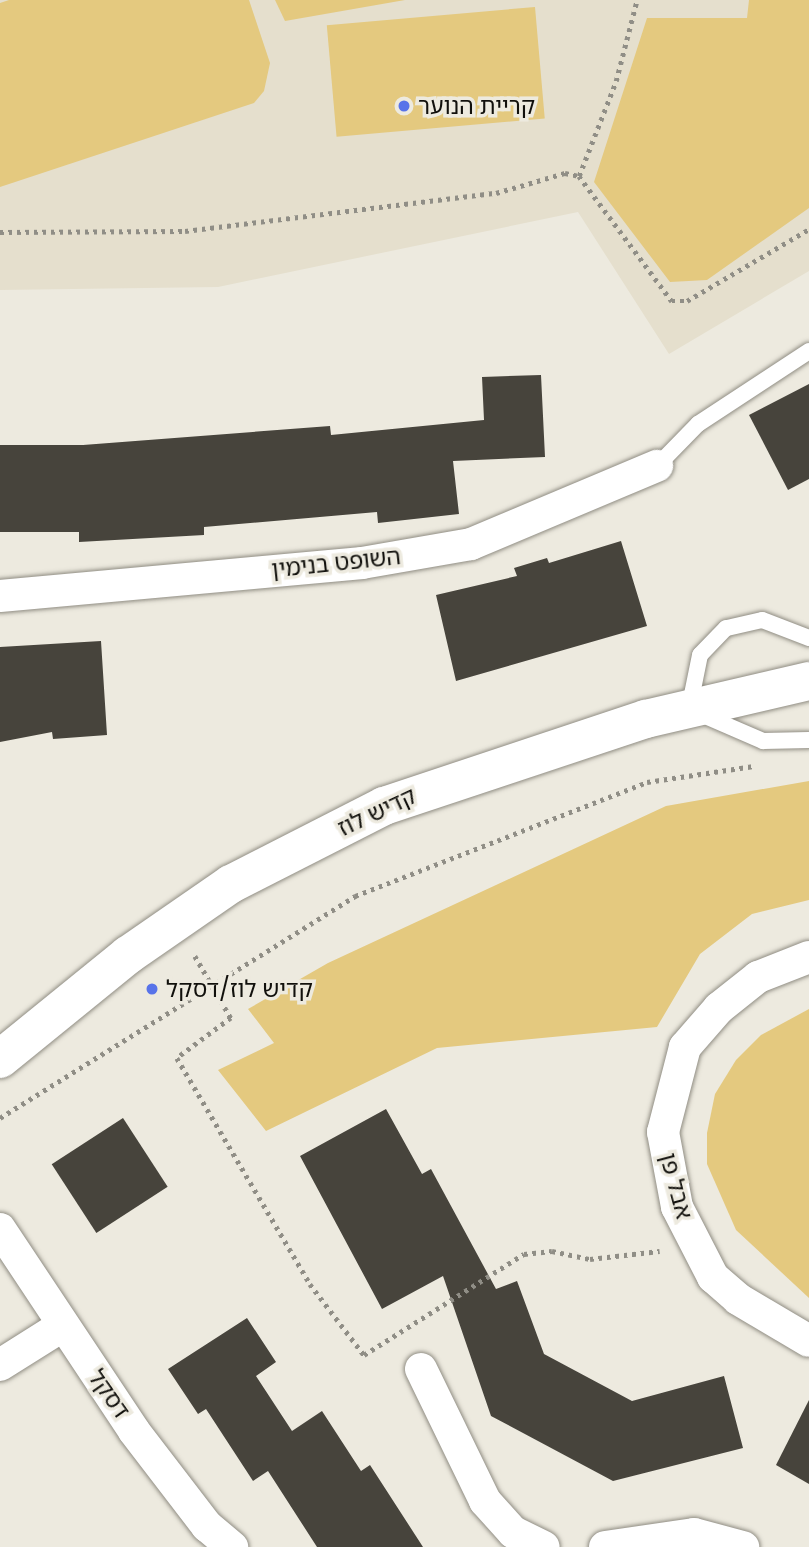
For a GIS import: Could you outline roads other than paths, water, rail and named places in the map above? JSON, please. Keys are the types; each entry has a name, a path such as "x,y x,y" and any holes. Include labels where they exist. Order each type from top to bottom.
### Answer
{"street":[{"name":"השופט בנימין","path":"0,596 362,563 471,544 657,466"},
{"name":"קדיש לוז","path":"0,1059 174,924 231,884 384,806 534,753 689,709 809,681"},
{"name":"אבל פן","path":"809,957 758,978 719,1008 685,1047 663,1132 674,1196 696,1248 713,1277 738,1299 809,1341"},
{"name":"דסקל","path":"0,1229 61,1326 173,1484 207,1526 232,1547"},
{"path":"0,1365 61,1326"},
{"path":"421,1369 485,1501 513,1532 544,1547"},
{"path":"605,1547 694,1535 743,1547"}],"lane":[{"path":"657,466 698,424 809,351"},
{"path":"809,638 762,620 726,628 700,655 689,709 763,741 809,740"}],"place":[{"name":"קריית הנוער","path":"404,106"},
{"name":"קדיש לוז/דסקל","path":"152,989"}]}
